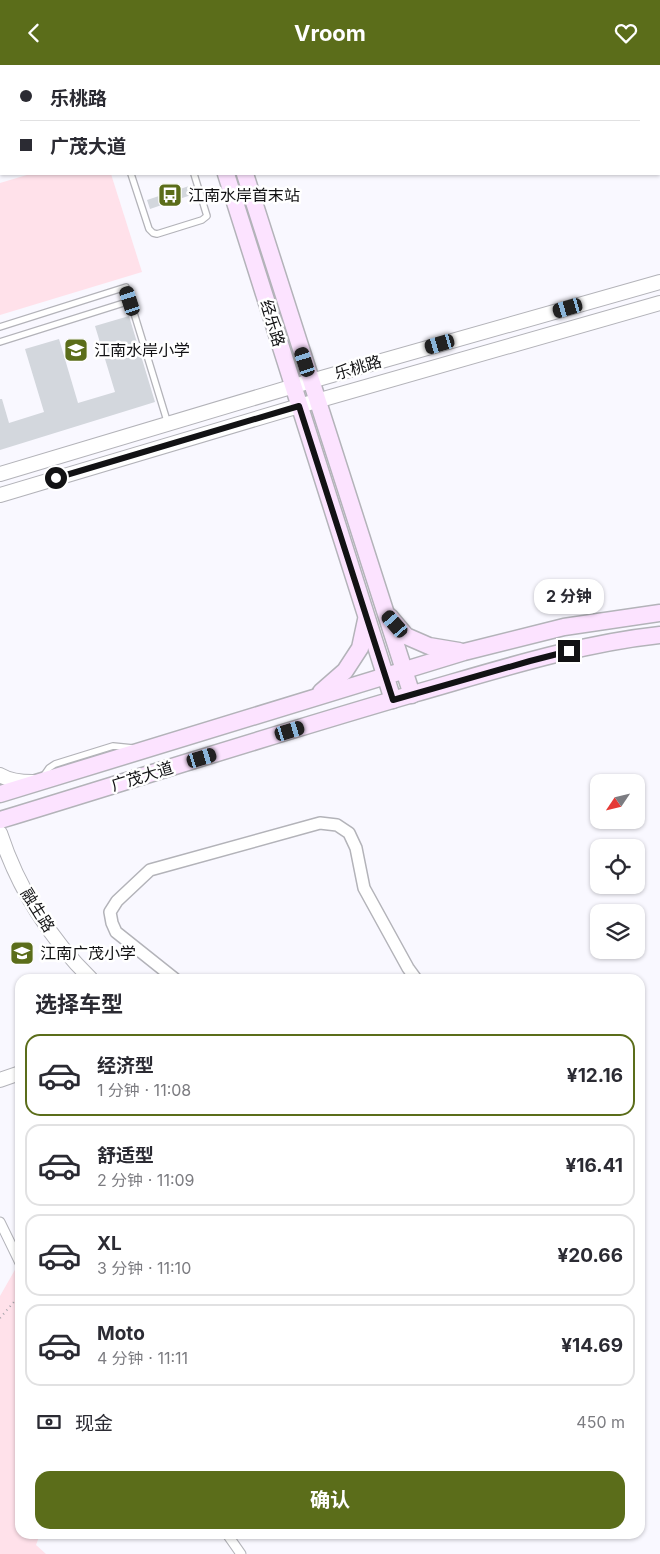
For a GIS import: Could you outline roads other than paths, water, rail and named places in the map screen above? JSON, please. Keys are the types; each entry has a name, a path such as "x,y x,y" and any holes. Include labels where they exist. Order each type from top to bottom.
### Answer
{"main road":[{"name":"经乐路","path":"226,175 393,700"},
{"name":"经乐路","path":"245,175 412,695"},
{"path":"385,611 406,636 429,647 464,652"},
{"name":"广茂大道","path":"0,794 464,652 564,627 660,613"},
{"path":"317,696 345,671 360,648 367,618"},
{"name":"广茂大道","path":"0,820 393,700 530,661 607,643 660,635"},
{"path":"231,723 243,725 249,734 248,738 238,747"}],"street":[{"name":"乐桃路","path":"0,474 293,386 660,282"},
{"name":"乐桃路","path":"0,495 318,400 660,303"},
{"path":"0,775 16,781 39,783"},
{"path":"169,974 116,932 110,912 116,901 150,869 320,823 337,825 349,833 356,848 364,888 412,974"},
{"name":"融生路","path":"0,833 7,855 38,917 87,974"},
{"path":"0,1080 15,1075"},
{"path":"0,1222 15,1253"},
{"path":"230,1539 241,1554"}],"lane":[{"path":"131,175 149,229 157,234 202,220 207,216 194,175"},
{"path":"0,327 126,287 168,424"},
{"path":"0,342 130,301"}],"place":[{"name":"江南水岸首末站","path":"170,195"},
{"name":"江南水岸小学","path":"76,350"},
{"name":"江南广茂小学","path":"22,953"}]}
